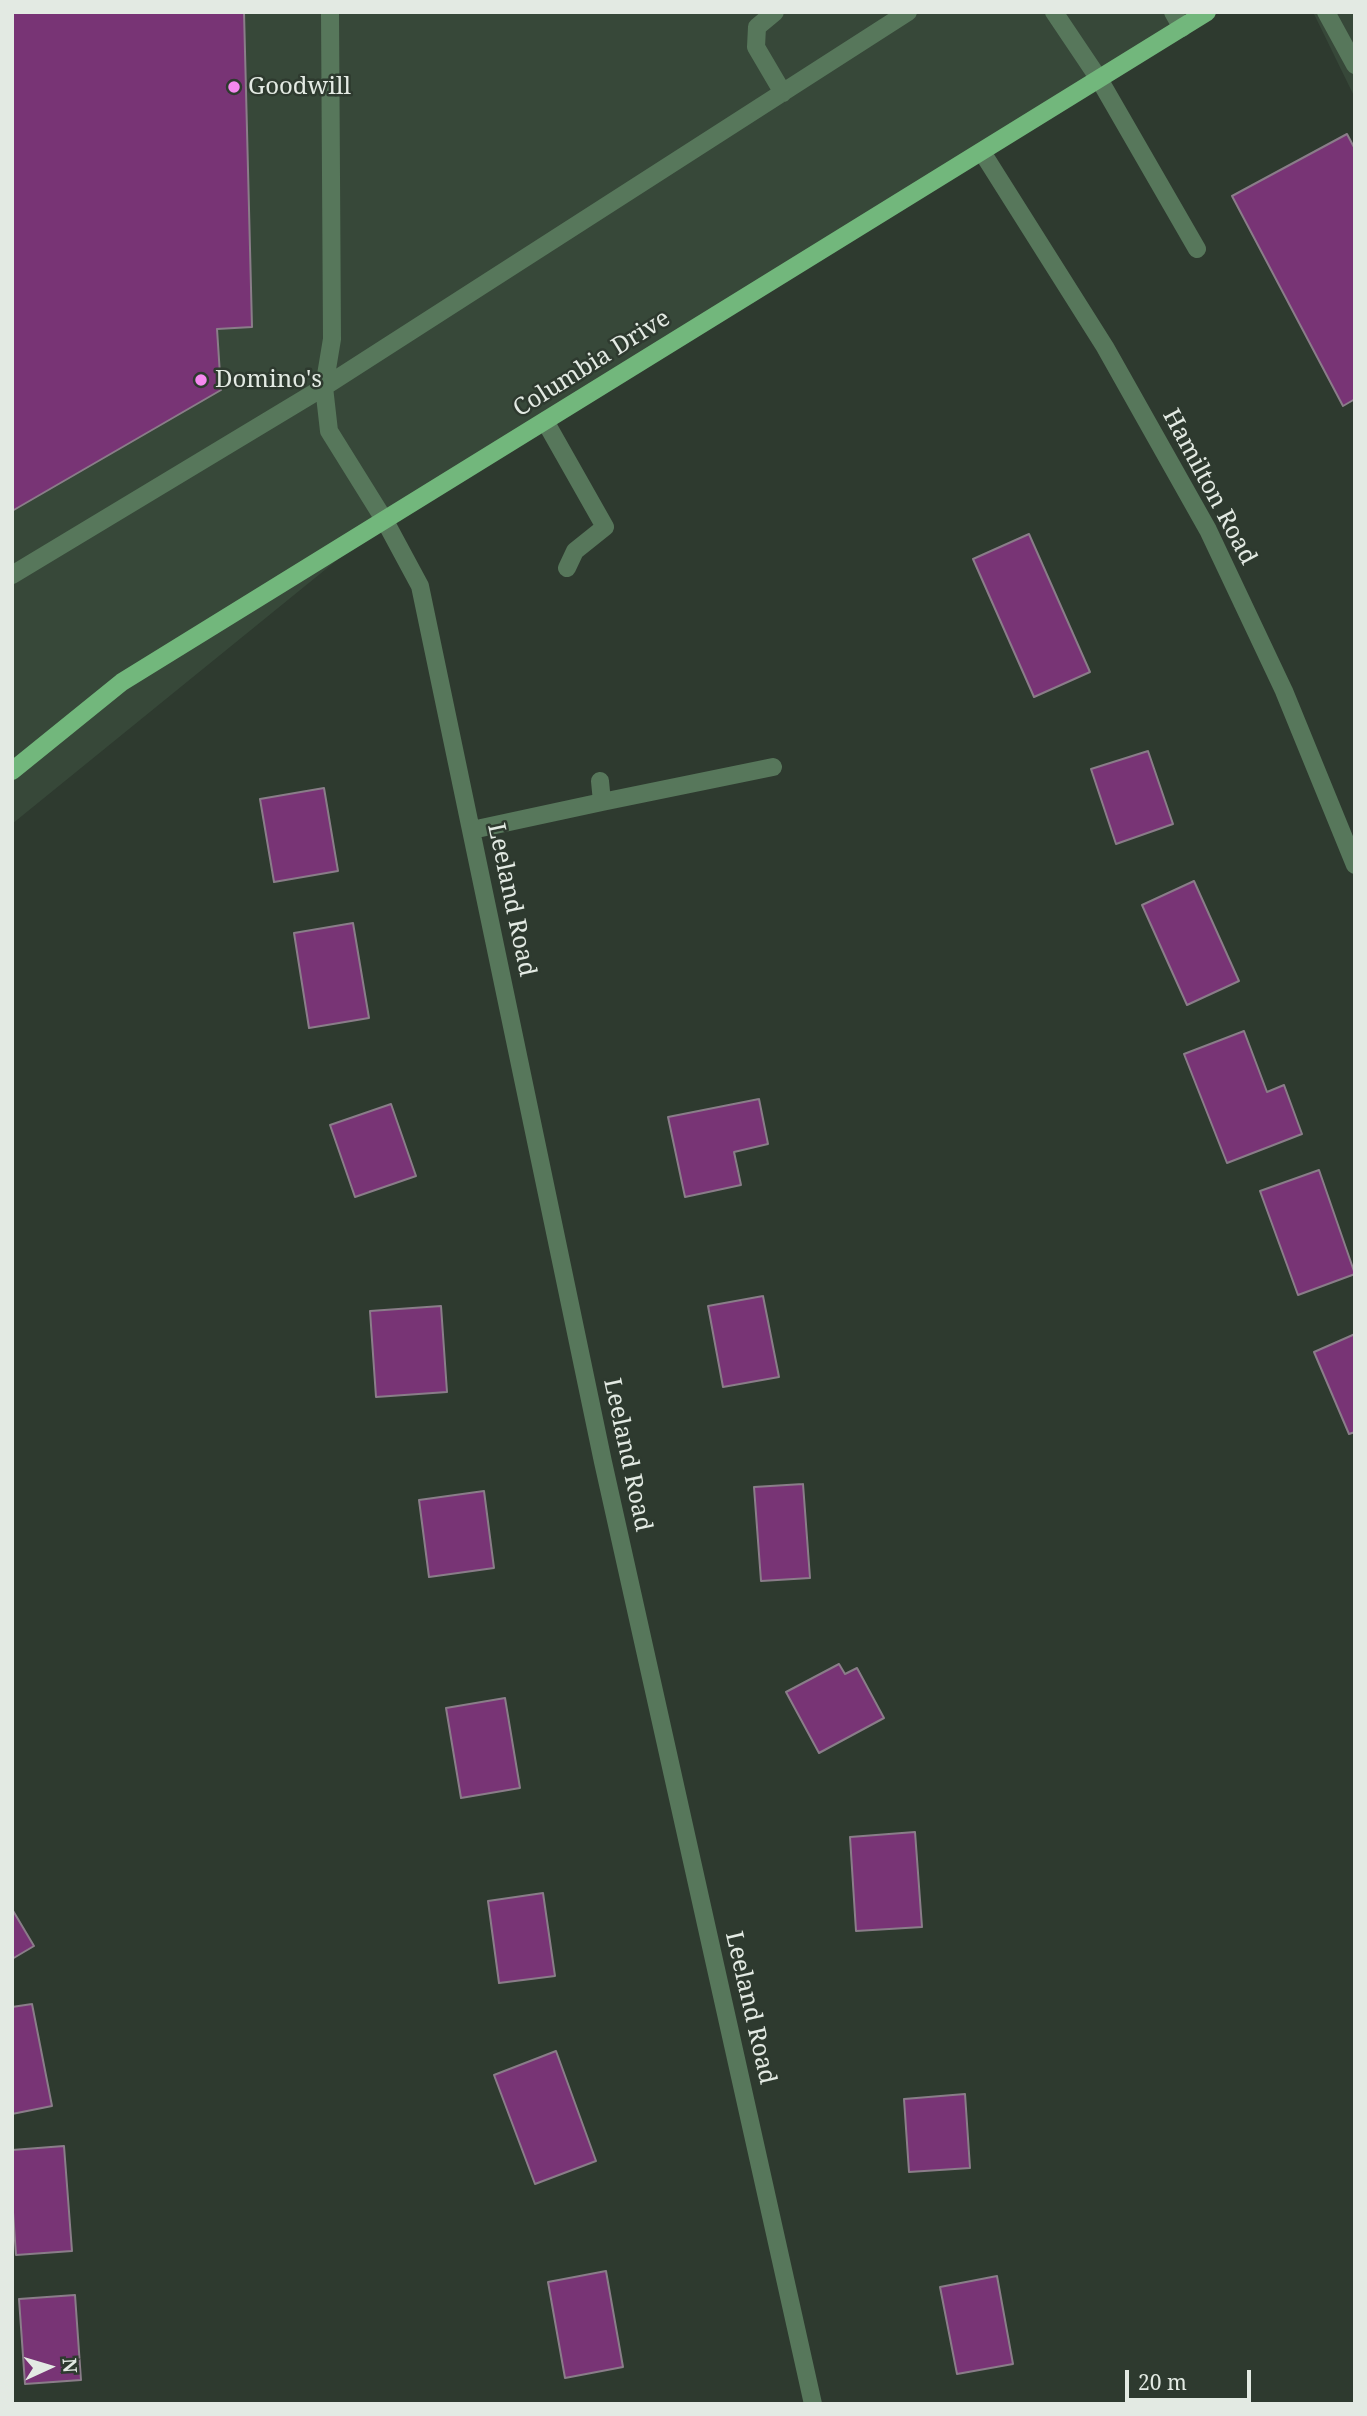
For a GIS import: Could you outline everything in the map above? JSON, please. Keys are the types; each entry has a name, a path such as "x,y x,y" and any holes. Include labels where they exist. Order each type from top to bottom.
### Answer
{"main road":[{"name":"Columbia Drive","path":"12,771 122,682 1099,79 1178,20 1207,12"}],"street":[{"name":"Leeland Road","path":"330,12 332,339 324,387 329,432 385,521 420,586 603,1462 813,2404"},
{"path":"775,12 757,27 756,47 783,93"},
{"path":"12,575 324,387 908,12"},
{"path":"1055,12 1099,79 1196,249"},
{"path":"1326,12 1355,65"},
{"name":"Hamilton Road","path":"982,152 1105,347 1208,530 1284,691 1355,865"},
{"path":"545,421 605,527 575,551 567,568"},
{"path":"472,830 773,767"},
{"path":"600,781 602,802"}],"shaded area":[{"path":"12,12 1200,12 411,500 12,824"},
{"path":"1313,12 1355,12 1355,98"}],"building":[{"path":"12,12 244,12 252,327 217,329 221,390 12,511"},
{"path":"1347,134 1355,149 1355,399 1343,406 1232,196"},
{"path":"1029,534 1090,672 1034,697 973,559"},
{"path":"1148,751 1173,824 1116,844 1091,769"},
{"path":"324,788 338,871 274,882 260,799"},
{"path":"1194,881 1239,981 1187,1005 1142,905"},
{"path":"353,923 369,1018 309,1028 294,933"},
{"path":"1244,1031 1267,1092 1284,1085 1302,1134 1227,1163 1184,1054"},
{"path":"759,1099 768,1144 734,1152 741,1185 685,1197 668,1117"},
{"path":"391,1104 416,1176 355,1197 330,1125"},
{"path":"1319,1170 1355,1274 1298,1295 1260,1191"},
{"path":"763,1296 779,1377 723,1387 708,1306"},
{"path":"441,1306 447,1392 376,1397 370,1311"},
{"path":"1355,1334 1355,1432 1349,1434 1314,1352"},
{"path":"803,1484 810,1578 761,1581 754,1487"},
{"path":"484,1491 494,1568 429,1577 419,1500"},
{"path":"839,1664 845,1674 857,1668 884,1718 819,1753 786,1692"},
{"path":"505,1698 520,1788 461,1798 446,1708"},
{"path":"915,1832 922,1927 856,1931 850,1837"},
{"path":"543,1893 555,1976 499,1983 488,1901"},
{"path":"12,1909 34,1946 12,1959"},
{"path":"32,2004 52,2106 12,2114 12,2007"},
{"path":"556,2051 596,2161 535,2184 494,2075"},
{"path":"965,2094 970,2168 909,2172 904,2099"},
{"path":"64,2146 72,2251 16,2255 12,2150"},
{"path":"606,2271 623,2367 565,2378 548,2282"},
{"path":"997,2276 1013,2364 957,2374 940,2287"},
{"path":"75,2295 81,2380 25,2384 19,2299"}],"place":[{"name":"Goodwill","path":"234,87"},
{"name":"Domino's","path":"201,380"}]}
